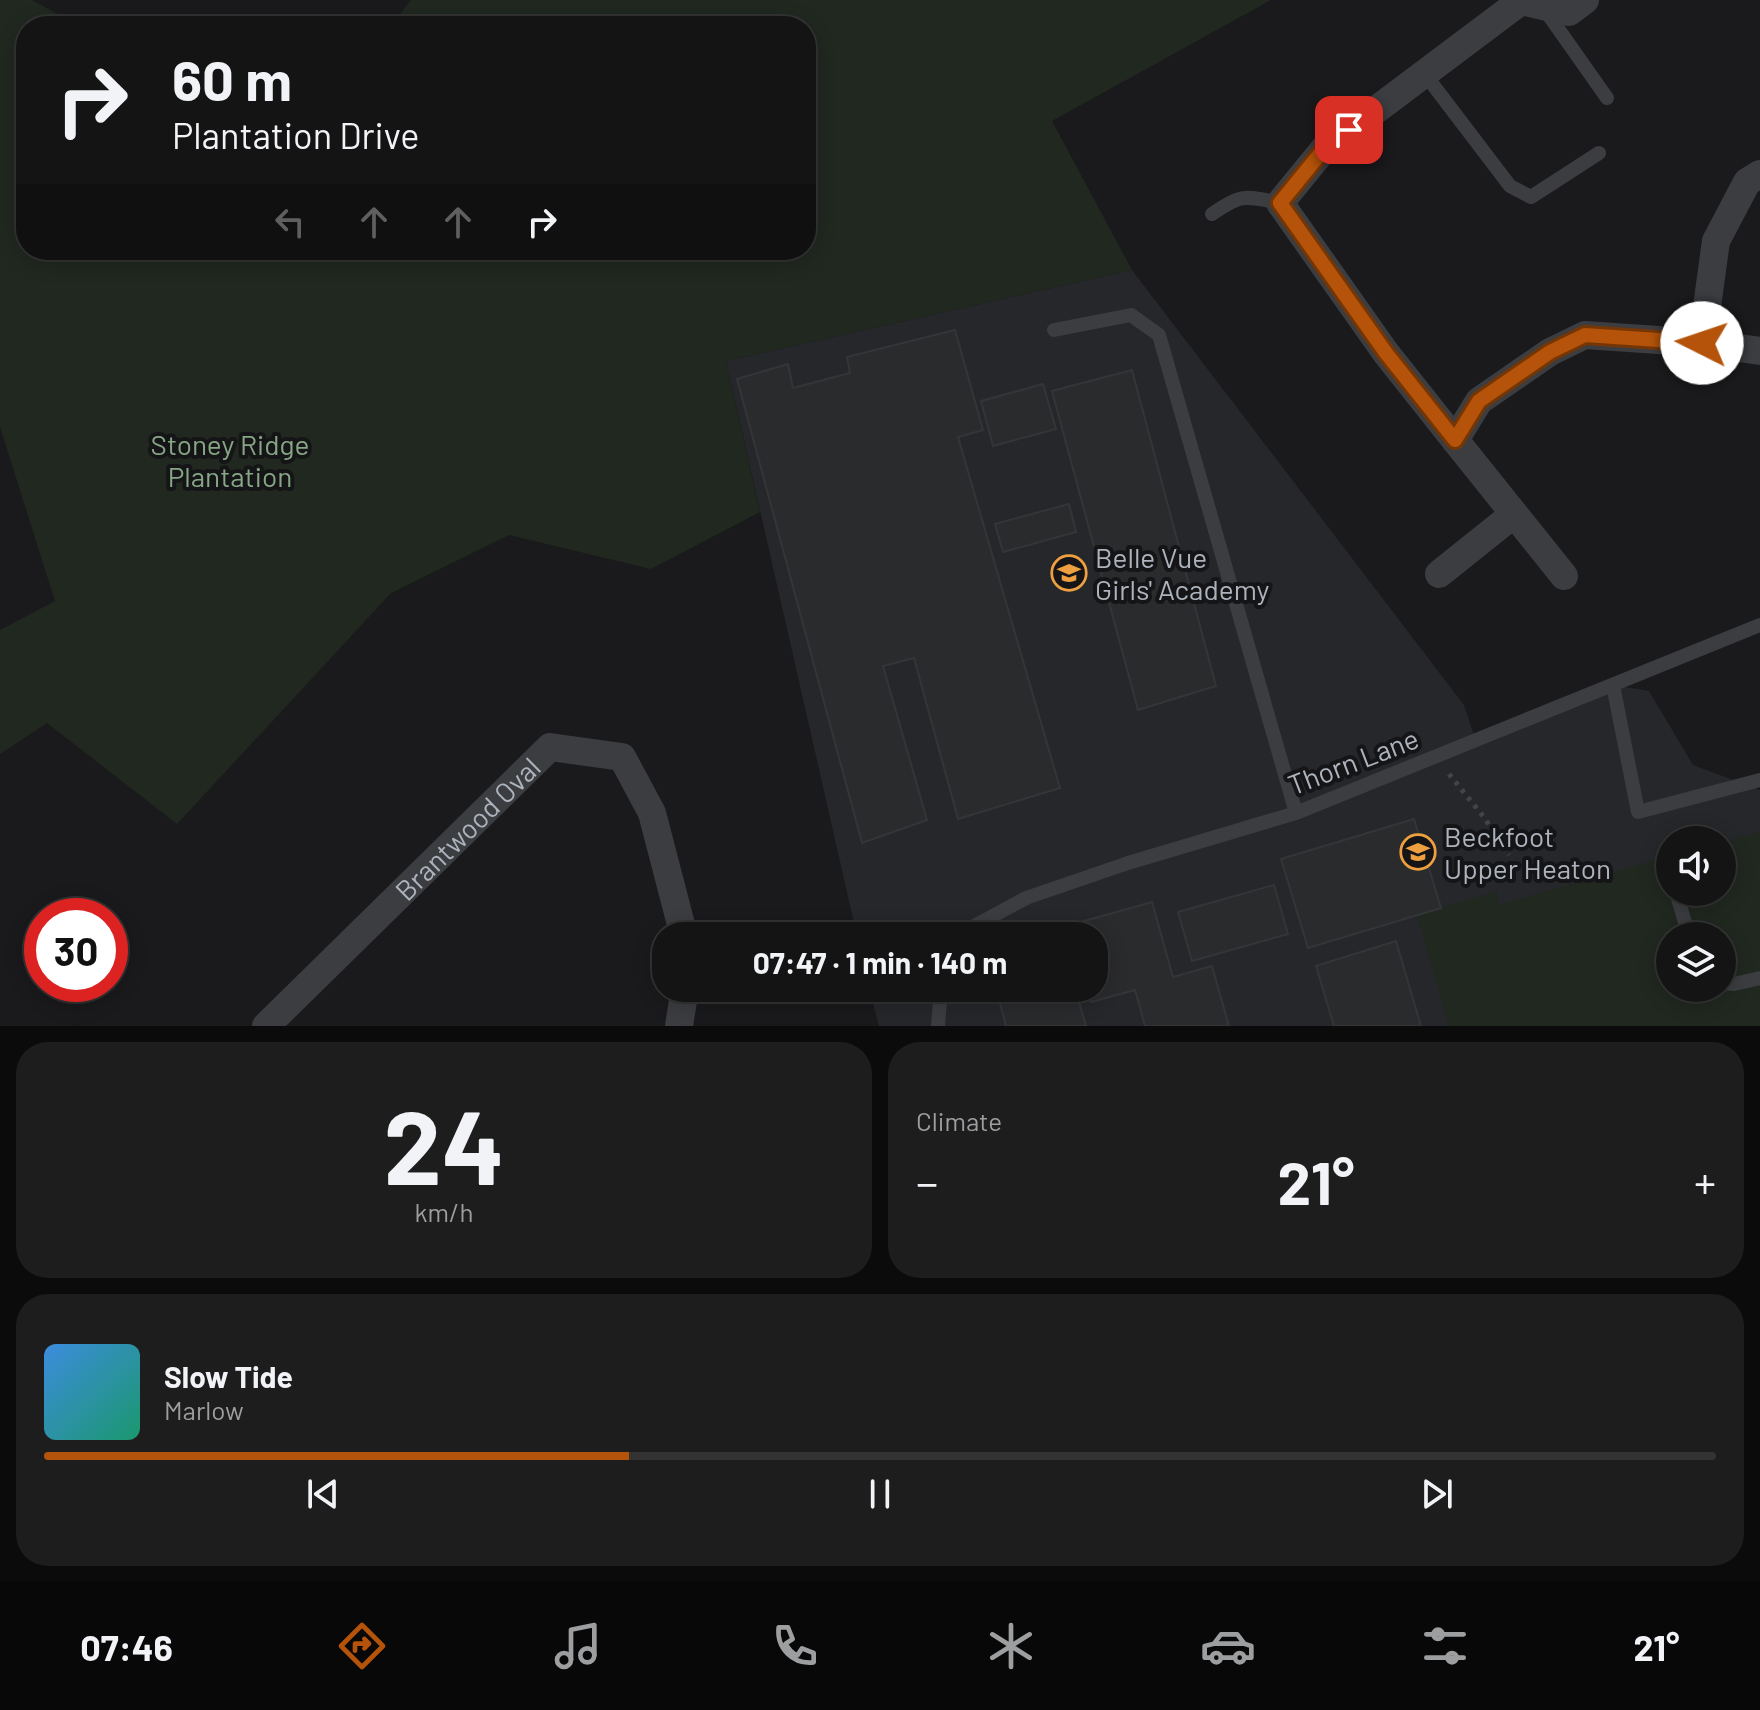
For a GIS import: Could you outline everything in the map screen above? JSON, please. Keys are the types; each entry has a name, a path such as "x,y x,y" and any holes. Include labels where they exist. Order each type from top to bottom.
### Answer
{"street":[{"path":"1564,576 1386,353 1280,203 1324,149 1521,1 1569,12 1585,0"},
{"path":"1702,343 1716,241 1747,182 1760,174"},
{"path":"1455,440 1479,401 1550,352 1585,335 1702,343 1760,351"},
{"path":"1439,574 1514,514"},
{"name":"Brantwood Oval","path":"266,1026 550,747 622,757 652,813 680,922"},
{"path":"679,1026 683,1002"}],"lane":[{"path":"1542,6 1607,98"},
{"path":"1424,73 1510,186 1531,197 1599,153"},
{"path":"1212,214 1233,199 1252,198 1280,203"},
{"path":"1054,330 1131,315 1159,335 1296,813"},
{"name":"Thorn Lane","path":"982,922 1026,898 1128,863 1296,813 1760,626"},
{"path":"1613,685 1638,812 1760,780"},
{"path":"1736,984 1760,978"},
{"path":"938,1026 940,1002"}],"path":[{"path":"1441,755 1451,779 1483,816 1509,855"}],"shaded area":[{"name":"Belle Vue Girls' Academy","path":"1132,270 1464,705 1476,741 1613,685 1649,691 1693,765 1760,790 1760,1026 879,1026 873,1002 1108,1002 1108,922 854,922 726,361"}],"green space":[{"name":"Stoney Ridge Plantation","path":"0,0 32,0 62,16 16,16 16,260 816,260 816,16 399,16 411,0 1271,0 1052,121 1132,270 726,361 760,512 651,569 509,535 391,593 177,824 47,723 0,754 0,630 55,601 0,427"},
{"path":"1760,832 1760,1026 1449,1026 1417,915 1497,891 1499,905 1656,860 1656,906 1736,906 1736,839"}],"building":[{"path":"955,330 983,430 958,437 1060,788 958,819 914,658 883,666 927,820 862,843 737,379 788,364 793,388 850,373 847,357"},
{"path":"1132,370 1216,686 1138,710 1052,391"},
{"path":"1043,384 1056,429 993,446 981,401"},
{"path":"1069,504 1076,532 1003,552 995,524"},
{"path":"1414,819 1441,908 1308,948 1281,859"},
{"path":"1274,885 1288,934 1192,961 1178,912"},
{"path":"1152,902 1173,977 1212,966 1229,1026 1145,1026 1135,990 1108,997 1108,922 1081,922"},
{"path":"1396,941 1421,1026 1334,1026 1316,966"},
{"path":"1000,1002 1079,1002 1086,1026 1006,1026"}],"place":[{"name":"Belle Vue Girls' Academy","path":"1069,573"},
{"name":"Beckfoot Upper Heaton","path":"1418,852"}],"route":[{"path":"1349,130 1324,149 1280,203 1386,353 1455,440 1479,401 1550,352 1585,335 1702,343"}]}
